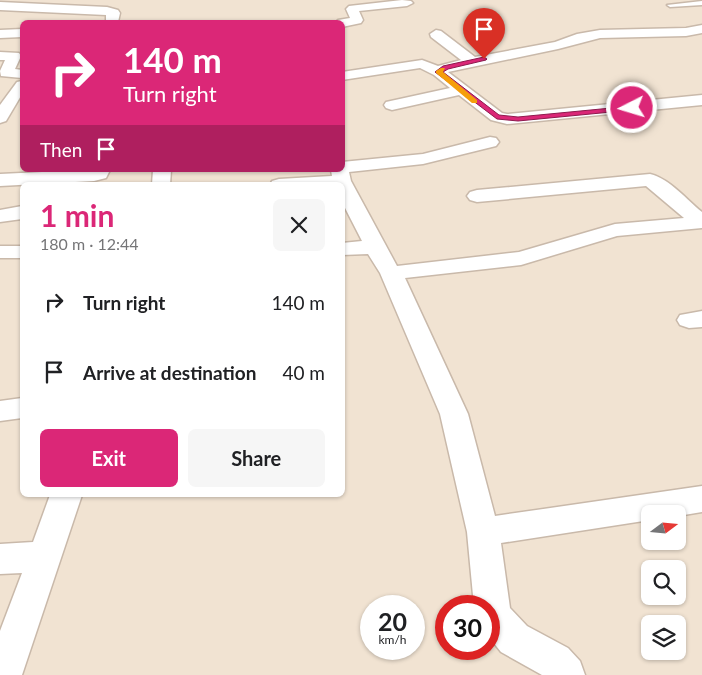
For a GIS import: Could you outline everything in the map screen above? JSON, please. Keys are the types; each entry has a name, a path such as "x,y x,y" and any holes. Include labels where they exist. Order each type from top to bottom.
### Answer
{"street":[{"path":"345,22 357,20 353,8 409,5"},
{"path":"0,6 107,10 114,13 112,20"},
{"path":"439,72 446,67 471,61 558,45 582,37 600,34 686,32 702,29"},
{"path":"0,34 20,33"},
{"path":"436,34 471,61"},
{"path":"0,56 14,56 6,73 20,74"},
{"path":"345,76 422,64 439,72 497,117 507,119 702,100"},
{"path":"0,118 14,92 20,87"},
{"path":"702,89 696,91 702,96"},
{"path":"392,104 461,90"},
{"path":"294,182 423,159 490,142"},
{"path":"0,180 94,175 100,172"},
{"path":"341,173 375,247 390,273 454,414 483,532 493,615 514,639 555,661 566,675"},
{"path":"477,196 650,180 702,222"},
{"path":"0,216 20,213"},
{"path":"390,273 521,258 615,230 702,222"},
{"path":"345,249 375,247"},
{"path":"0,252 20,252"},
{"path":"0,411 20,408"},
{"path":"3,675 65,497"},
{"path":"483,532 702,499"},
{"path":"0,559 45,556"}],"lane":[{"path":"670,5 702,2"}],"shaded area":[{"path":"0,0 702,0 702,675 0,675"}],"slow traffic":[{"path":"443,69 439,72 475,101"}],"route":[{"path":"484,59 446,67 439,72 497,117 518,119 632,108"}]}
